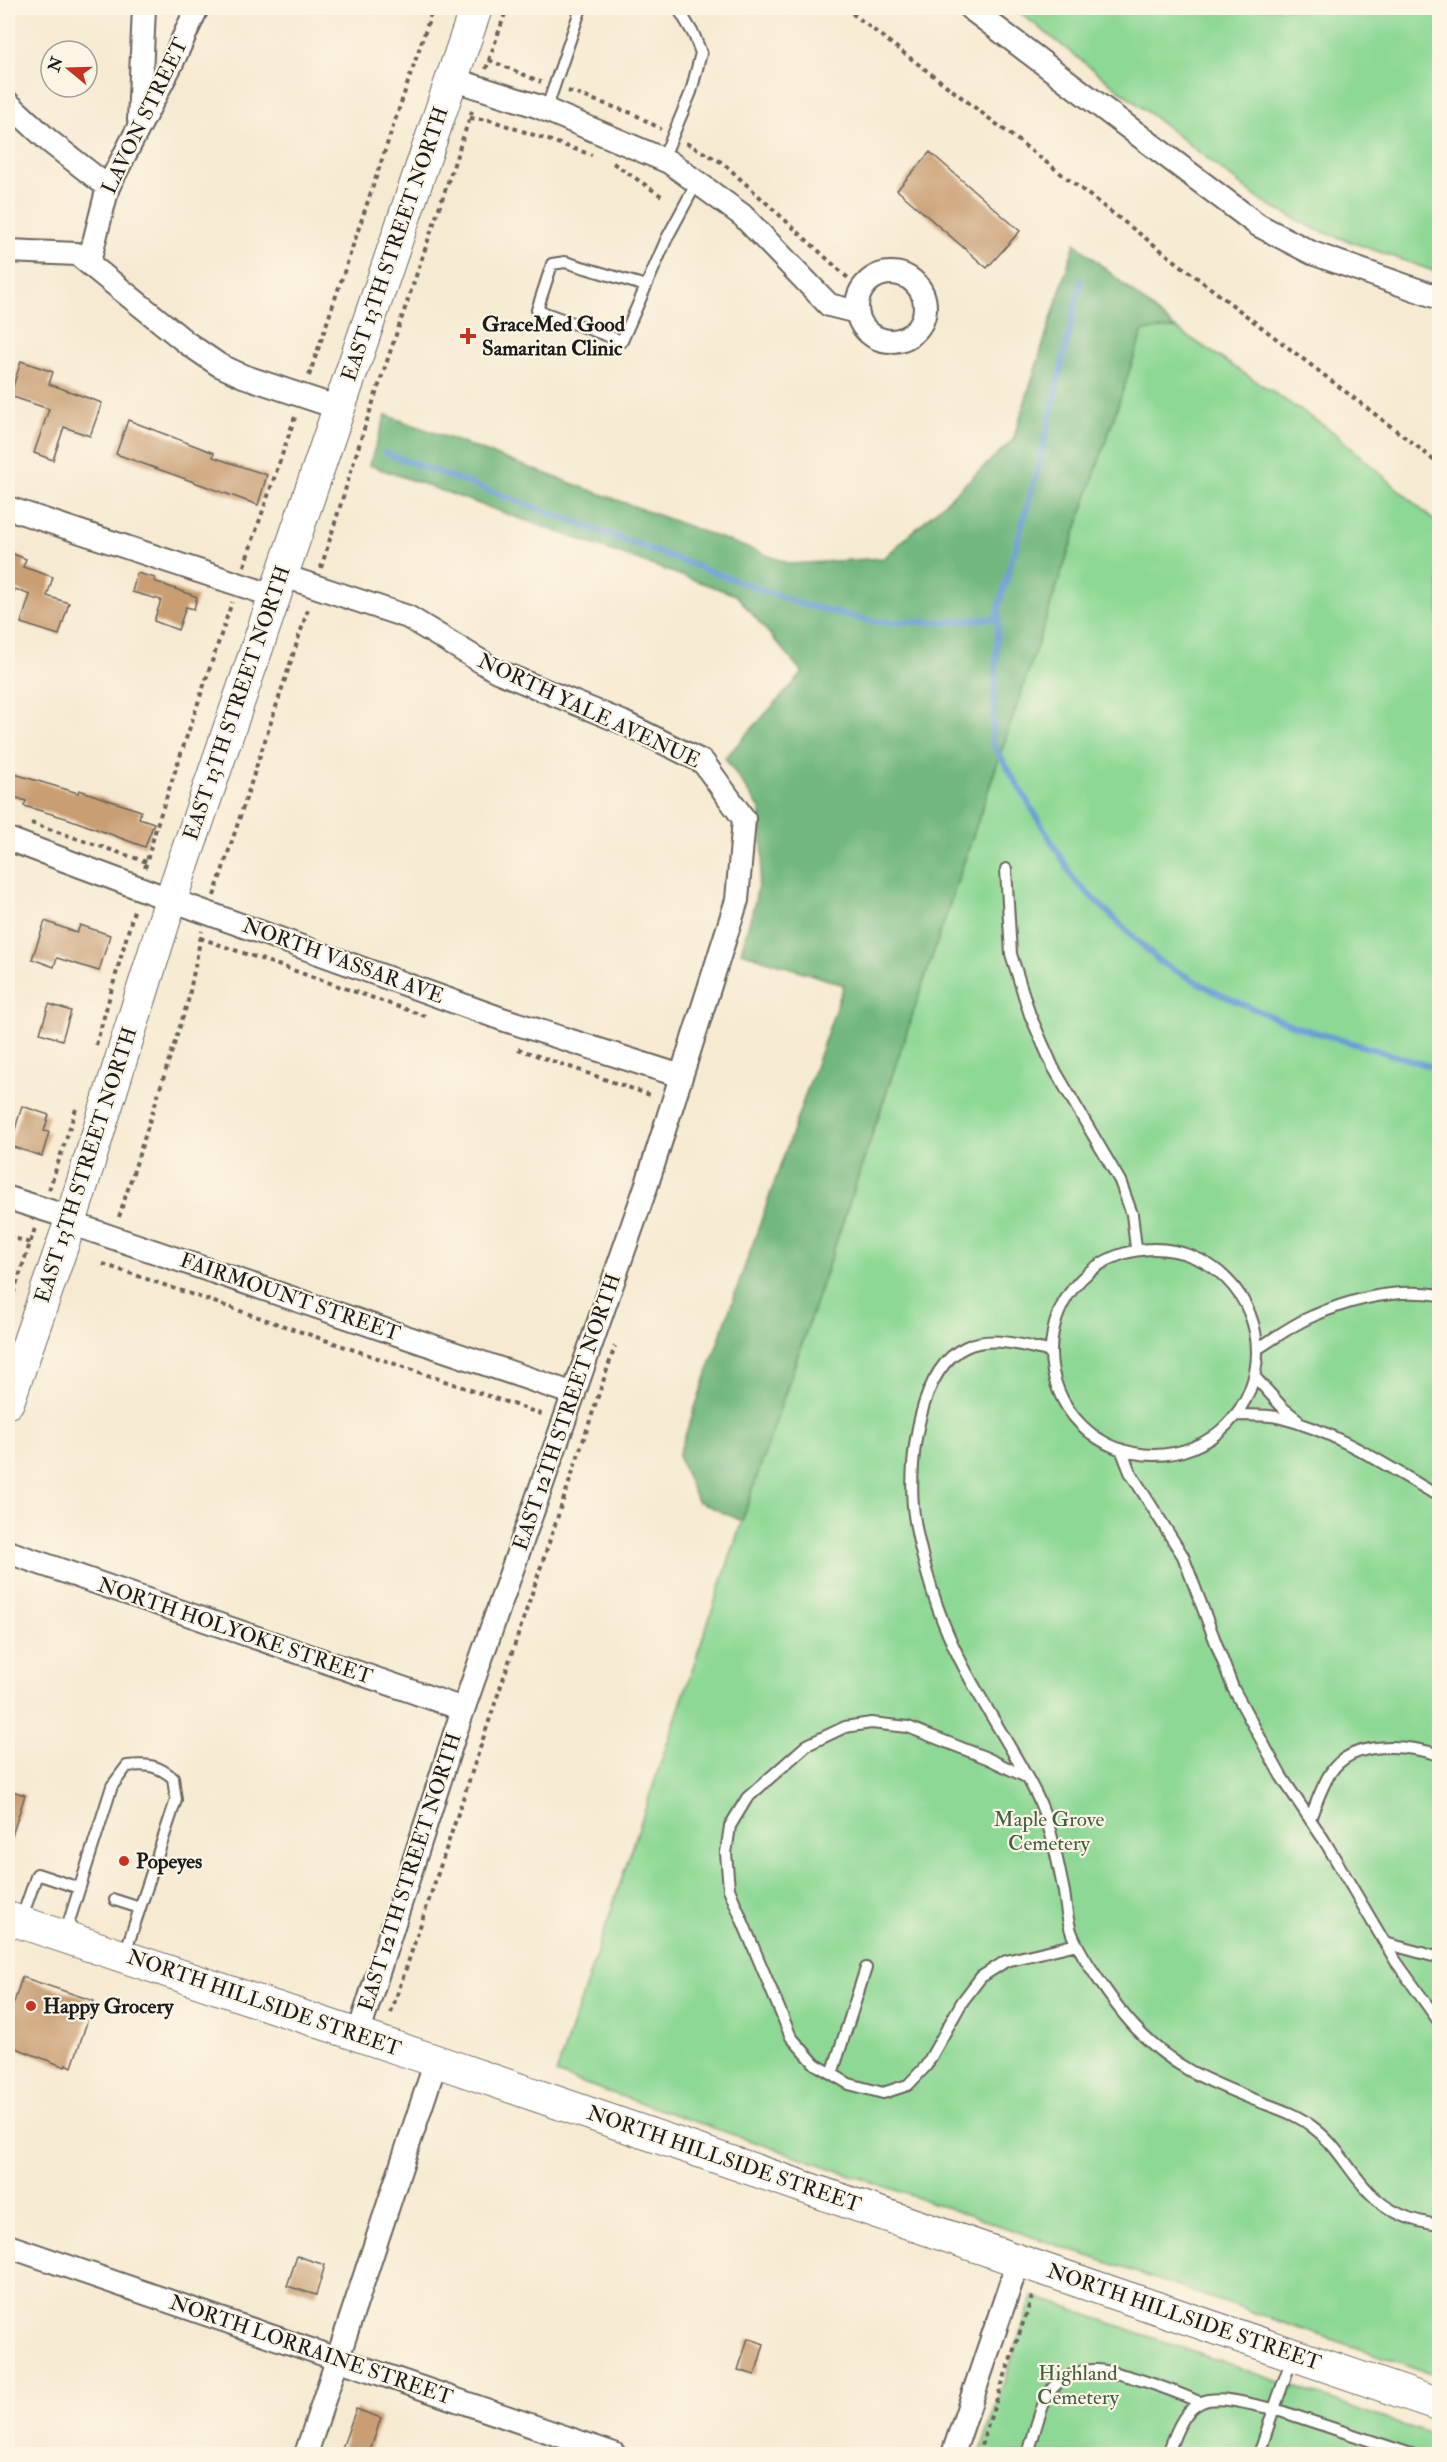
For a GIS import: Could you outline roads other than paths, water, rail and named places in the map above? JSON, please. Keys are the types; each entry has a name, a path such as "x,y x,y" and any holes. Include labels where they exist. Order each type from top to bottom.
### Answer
{"main road":[{"name":"EAST 13TH STREET NORTH","path":"8,1397 56,1216 171,899 339,408 466,83 476,8"},
{"name":"NORTH HILLSIDE STREET","path":"14,1920 1019,2259 1440,2405"}],"street":[{"path":"138,128 144,8"},
{"name":"LAVON STREET","path":"89,262 108,187 197,8"},
{"path":"970,8 1258,225 1312,253 1440,298"},
{"path":"466,83 546,110 663,159 742,215 829,305 857,312"},
{"path":"8,103 49,141 108,187"},
{"path":"8,250 77,254 187,343 219,365 243,376 339,408"},
{"name":"NORTH YALE AVENUE","path":"8,508 238,584 315,586 408,618 497,671 622,722 703,762 723,789"},
{"name":"EAST 12TH STREET NORTH","path":"358,2035 464,1709 647,1184 737,900 744,819 723,789"},
{"name":"NORTH VASSAR AVE","path":"8,839 502,1019 681,1076"},
{"name":"FAIRMOUNT STREET","path":"8,1198 574,1394"},
{"name":"NORTH HOLYOKE STREET","path":"8,1552 464,1709"},
{"path":"306,2454 436,2061"},
{"name":"NORTH LORRAINE STREET","path":"8,2246 614,2454"},
{"path":"953,2454 1019,2259"}],"lane":[{"path":"546,110 581,8"},
{"path":"663,159 691,92 701,53 694,35 678,8"},
{"path":"646,286 565,262 552,264 537,309 622,341 667,238 697,182"},
{"path":"1006,869 1011,954 1030,1015 1053,1067 1120,1181 1132,1215 1136,1248"},
{"path":"1136,1248 1169,1248 1201,1258 1227,1278 1247,1304 1257,1336 1257,1369 1246,1400 1235,1415 1226,1427 1199,1446 1168,1455 1135,1455 1101,1442 1073,1418 1055,1387 1049,1351 1056,1315 1074,1284 1102,1261 1136,1248"},
{"path":"1257,1349 1311,1316 1363,1299 1419,1292 1440,1295"},
{"path":"1049,1351 992,1340 965,1347 942,1366 923,1404 915,1445 913,1506 926,1568 947,1632 974,1689 1036,1795 1054,1842 1071,1932 1131,2024 1166,2058 1206,2082 1307,2123 1332,2142 1370,2193 1391,2209 1418,2223 1440,2225"},
{"path":"1254,1376 1283,1408 1304,1425"},
{"path":"1235,1415 1280,1417 1304,1425 1351,1445 1440,1497"},
{"path":"1121,1449 1130,1472 1183,1556 1233,1688 1281,1776 1310,1819 1385,1943 1440,2023"},
{"path":"1026,1777 987,1758 908,1727 872,1723 845,1727 807,1744 747,1798 730,1826 726,1853 729,1889 791,2037 814,2064 849,2084 883,2093 908,2085 926,2066 962,2002 981,1977 1006,1961 1077,1944"},
{"path":"1310,1819 1331,1771 1350,1755 1379,1747 1440,1755"},
{"path":"64,1936 112,1786 127,1766 145,1764 162,1768 173,1778 176,1800 124,1956"},
{"path":"14,1920 37,1874 79,1888"},
{"path":"115,1900 140,1908"},
{"path":"1385,1943 1440,1958"},
{"path":"832,2074 866,1968"},
{"path":"1260,2454 1293,2354"},
{"path":"1028,2454 1049,2393 1059,2382 1077,2373 1097,2370 1122,2376 1180,2393 1199,2403"},
{"path":"1168,2454 1174,2436 1187,2414 1199,2403 1216,2397 1274,2409 1411,2454"}],"waterway":[{"path":"1081,281 1040,461 999,606 992,742 1075,881 1160,962 1219,994 1294,1026 1440,1069"},
{"path":"385,453 801,604 875,622 950,622 999,618"}],"place":[{"name":"GraceMed Good Samaritan Clinic","path":"468,336"},
{"name":"Popeyes","path":"124,1861"},
{"name":"Happy Grocery","path":"31,2006"}],"park label":[{"name":"Maple Grove Cemetery","path":"1049,1831"},
{"name":"Highland Cemetery","path":"1078,2385"}]}
